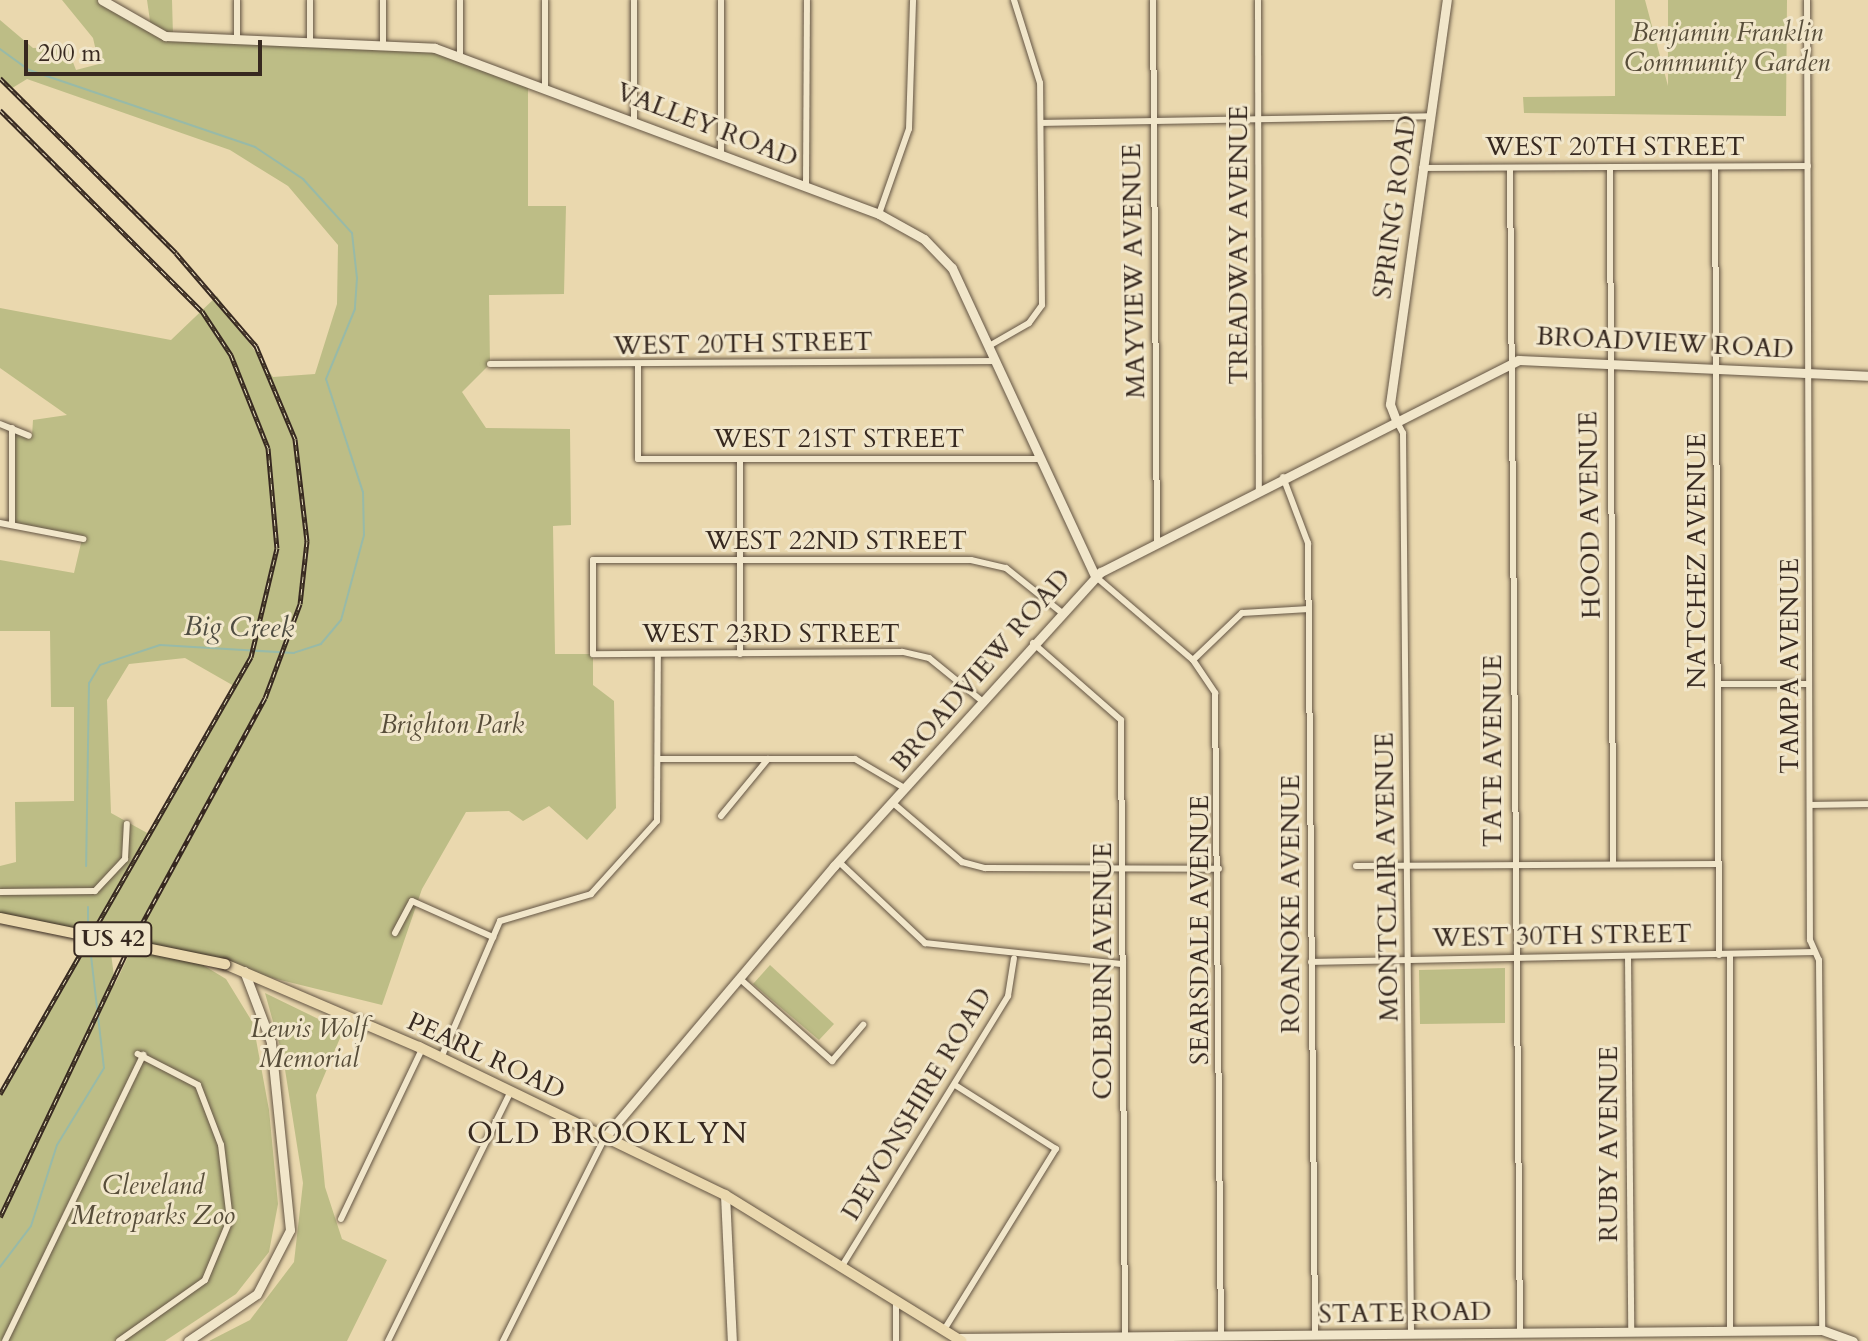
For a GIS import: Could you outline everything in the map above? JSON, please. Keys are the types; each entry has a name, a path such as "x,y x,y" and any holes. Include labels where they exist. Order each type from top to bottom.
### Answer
{"main road":[{"name":"VALLEY ROAD","path":"102,0 165,36 383,44 460,56 879,214 940,253 989,346 1095,576"},
{"name":"SPRING ROAD","path":"1396,420 1390,404 1447,0"},
{"name":"BROADVIEW ROAD","path":"605,1137 838,861 1095,576 1511,362 1609,362 1867,374"},
{"name":"PEARL ROAD","path":"0,918 225,964 422,1049 725,1195 957,1340"},
{"path":"188,1341 257,1294 290,1230 271,1042 244,971"},
{"path":"725,1195 732,1341"},
{"name":"STATE ROAD","path":"957,1340 1411,1335 1468,1338 1520,1333 1579,1336 1631,1332 1673,1336 1730,1330 1770,1336 1822,1330 1853,1341"}],"street":[{"path":"237,0 237,40"},
{"path":"310,0 310,42"},
{"path":"383,0 383,44"},
{"path":"460,0 460,56"},
{"path":"545,0 545,89"},
{"path":"634,0 634,121"},
{"path":"721,0 721,153"},
{"path":"806,186 807,0"},
{"path":"879,214 909,129 913,0"},
{"path":"989,346 1029,323 1042,305 1041,123 1037,60 1014,0"},
{"name":"MAYVIEW AVENUE","path":"1153,0 1157,542"},
{"name":"TREADWAY AVENUE","path":"1258,0 1259,489"},
{"name":"TAMPA AVENUE","path":"1807,0 1809,684 1813,952 1819,960 1822,1330"},
{"path":"1041,123 1429,116"},
{"name":"WEST 20TH STREET","path":"1422,168 1808,166"},
{"name":"HOOD AVENUE","path":"1610,167 1613,864"},
{"name":"NATCHEZ AVENUE","path":"1715,167 1719,955"},
{"name":"TATE AVENUE","path":"1510,168 1513,866 1517,958 1520,1333"},
{"name":"WEST 20TH STREET","path":"490,364 995,361"},
{"name":"WEST 21ST STREET","path":"638,365 638,459 1040,459"},
{"name":"MONTCLAIR AVENUE","path":"1396,420 1403,433 1411,1335"},
{"path":"0,424 29,436"},
{"path":"12,428 12,523"},
{"path":"740,459 740,654"},
{"name":"ROANOKE AVENUE","path":"1283,477 1308,543 1315,1336"},
{"path":"0,523 83,539"},
{"name":"WEST 22ND STREET","path":"593,654 593,560 987,562 1061,612"},
{"name":"SEARSDALE AVENUE","path":"1095,576 1193,660 1215,693 1219,721 1221,1336"},
{"path":"1193,660 1242,613 1309,609"},
{"name":"COLBURN AVENUE","path":"1033,643 1121,720 1125,1338"},
{"name":"WEST 23RD STREET","path":"593,654 902,652 929,658 982,701"},
{"path":"441,1058 500,921 591,894 657,821 658,654"},
{"path":"1718,684 1809,684"},
{"path":"658,759 855,759 906,789"},
{"path":"721,816 768,759"},
{"path":"893,803 972,865 1219,869"},
{"path":"1811,805 1868,804"},
{"path":"0,892 95,891 125,859 127,824"},
{"path":"838,861 925,943 1014,958 1123,964"},
{"path":"1356,866 1718,864"},
{"path":"395,933 412,901 493,937"},
{"name":"WEST 30TH STREET","path":"1311,962 1813,952"},
{"path":"1730,955 1730,1330"},
{"name":"RUBY AVENUE","path":"1628,956 1631,1332"},
{"name":"DEVONSHIRE ROAD","path":"842,1266 1008,996 1014,958"},
{"path":"739,978 832,1061 863,1025"},
{"path":"341,1219 422,1049"},
{"path":"5,1341 140,1054 198,1085 221,1145 230,1220 205,1280 119,1341"},
{"path":"944,1330 1056,1149 955,1085"},
{"path":"388,1341 511,1091"},
{"name":"BROADVIEW ROAD","path":"503,1341 605,1137"},
{"path":"896,1301 896,1341"}],"green space":[{"path":"62,0 102,0 151,28 147,0 172,0 173,36 418,45 528,82 528,206 566,206 564,294 489,295 490,364 462,392 486,428 570,429 571,525 553,526 555,654 593,654 593,685 614,701 616,808 587,840 549,806 523,821 509,811 466,812 422,889 382,1005 109,938 115,984 133,946 198,962 226,979 253,1023 269,1110 278,1204 269,1252 236,1294 165,1341 0,1341 0,1094 88,935 0,918 0,866 16,862 15,802 74,801 74,707 51,707 50,631 0,631 0,560 74,573 82,539 12,523 12,428 32,436 33,420 67,415 0,368 0,308 171,340 217,296 273,377 315,374 337,304 338,245 288,186 230,150 27,79 9,90 0,78 0,20 33,48 67,47 76,70 99,64 93,38","holes":["185,658 234,686 149,834 111,813 107,700 129,664"]},
{"name":"Benjamin Franklin Community Garden","path":"1615,0 1645,0 1668,86 1668,0 1787,0 1786,116 1524,113 1523,97 1615,96"},
{"path":"770,965 834,1024 819,1040 753,984"},
{"path":"1505,968 1505,1023 1420,1024 1419,970"},
{"name":"Lewis Wolf Memorial","path":"265,993 343,1031 316,1095 325,1187 342,1239 387,1260 347,1341 209,1341 250,1320 294,1262 303,1183 283,1057"}],"waterway":[{"name":"Big Creek","path":"0,49 29,70 255,147 303,179 352,233 357,278 355,309 326,379 363,492 364,535 341,620 321,644 294,653 160,645 100,665 89,683 86,866"},
{"name":"Big Creek","path":"88,907 88,932"},
{"name":"Big Creek","path":"0,1267 31,1226 57,1145 104,1068 89,938"}],"railway":[{"path":"0,78 176,253 256,346 295,439 307,541 300,604 265,698 129,947 0,1217"},
{"path":"0,110 202,311 231,355 268,448 277,548 251,657 0,1094"}],"district":[{"name":"OLD BROOKLYN","path":"608,1134"}],"park label":[{"name":"Brighton Park","path":"452,725"},
{"name":"Cleveland Metroparks Zoo","path":"153,1201"}]}
